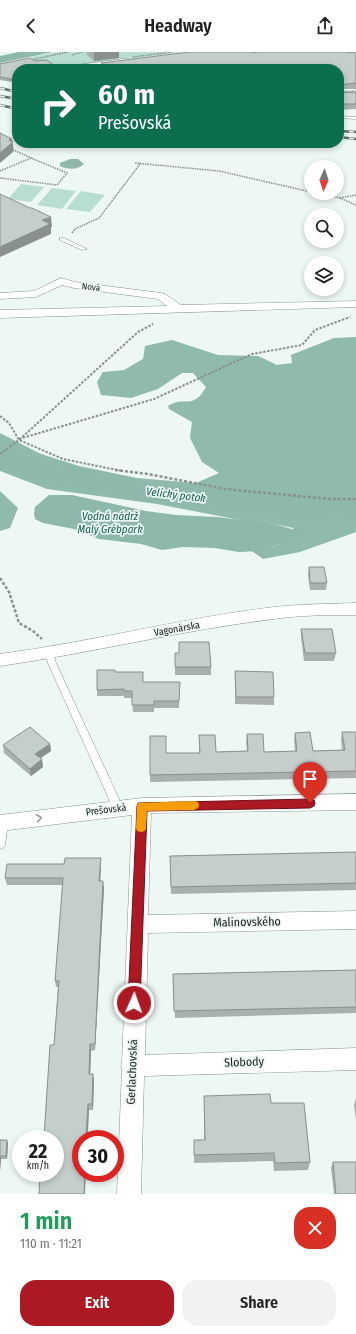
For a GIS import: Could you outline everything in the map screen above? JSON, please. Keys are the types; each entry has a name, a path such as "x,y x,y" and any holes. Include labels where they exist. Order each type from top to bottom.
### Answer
{"street":[{"path":"98,64 134,59"},
{"name":"Nová","path":"0,296 36,294 61,282 161,296 180,310"},
{"path":"0,314 356,304"},
{"name":"Vagonárska","path":"0,660 46,647 234,619 276,613 356,609"},
{"name":"Prešovská","path":"1,823 142,806 356,802"},
{"name":"Gerlachovská","path":"129,1194 132,1066 142,806"},
{"name":"Malinovského","path":"137,924 356,920"},
{"name":"Slobody","path":"132,1066 356,1059"}],"lane":[{"path":"344,117 356,118"},
{"path":"62,239 84,249"},
{"path":"46,647 114,799 116,809"},
{"path":"0,845 1,823"}],"path":[{"path":"23,62 68,52"},
{"path":"344,92 356,91"},
{"path":"0,178 57,185 67,173 14,150"},
{"path":"0,171 31,158"},
{"path":"135,164 219,171 304,190"},
{"path":"68,236 75,229 99,218 140,164"},
{"path":"344,197 356,195"},
{"path":"344,200 356,205"},
{"path":"19,440 154,399 252,354 302,345 315,330 351,317"},
{"path":"0,454 19,440 138,332 157,322"},
{"path":"0,416 9,423 19,440 63,459 118,471 148,474 225,489 330,499 356,499"},
{"path":"0,578 9,592 18,623 33,631 46,647"}],"shaded area":[{"path":"57,52 182,52 90,64 39,64 31,57"},
{"path":"21,184 44,187 31,202 8,199"},
{"path":"52,188 76,191 62,209 37,205"},
{"path":"81,191 105,195 90,212 66,209"},
{"path":"356,337 356,532 300,552 263,559 252,551 263,550 283,542 292,536 293,528 275,524 245,521 157,504 47,489 0,471 0,433 41,454 79,466 137,478 196,483 219,473 202,462 190,438 192,422 169,409 168,406 174,403 197,399 206,387 193,373 182,373 158,389 131,398 101,395 97,382 103,372 124,370 143,359 145,346 172,340 218,355 258,356 277,365 292,363 291,355 334,338"},
{"path":"0,491 18,508 10,528 0,531"}],"water":[{"path":"19,52 53,52 0,63 0,56"},
{"path":"70,159 78,159 84,164 72,169 60,166 60,163"},
{"path":"0,450 36,463 28,471 0,462"},
{"name":"Vodná nádrž Malý Grébpark","path":"49,495 72,495 146,511 176,515 217,517 275,524 301,532 301,535 297,537 292,536 285,542 261,551 239,552 215,548 183,547 162,550 141,544 99,539 74,529 43,523 35,519 35,507"}],"building":[{"path":"189,52 356,52 356,83 344,84 344,64 101,63"},
{"path":"30,58 35,61 46,60 53,64 12,64 12,79 0,77 0,64"},
{"path":"356,92 356,104 344,104 344,93"},
{"path":"0,133 12,139 9,140 12,143 0,153"},
{"path":"0,194 51,217 42,220 50,224 0,247"},
{"path":"309,567 324,567 327,583 310,583"},
{"path":"301,629 332,629 336,653 305,653"},
{"path":"179,642 209,642 211,667 175,667 175,653 179,653"},
{"path":"97,670 115,670 115,672 143,672 143,682 180,682 179,701 154,701 154,705 132,705 132,691 124,691 124,689 97,690"},
{"path":"235,671 273,672 274,697 236,697"},
{"path":"30,727 50,744 35,754 42,759 30,769 3,745"},
{"path":"310,732 313,751 345,750 342,732 356,732 356,771 150,775 150,736 166,736 166,753 200,753 199,735 215,735 216,752 248,751 247,734 263,734 264,752 297,751 295,733"},
{"path":"356,852 356,883 171,887 170,856"},
{"path":"65,858 101,858 99,881 103,881 95,1044 90,1044 89,1074 93,1074 92,1104 88,1104 86,1130 72,1130 72,1182 85,1182 84,1194 39,1194 40,1182 64,1182 64,1130 44,1130 50,1045 54,1045 59,981 55,981 63,878 5,878 7,864 64,864"},
{"path":"356,970 356,1007 174,1011 173,974"},
{"path":"270,1094 271,1103 304,1103 310,1162 275,1163 274,1153 194,1155 194,1140 205,1140 204,1096"},
{"path":"0,1140 7,1140 6,1156 0,1156"},
{"path":"333,1162 356,1162 356,1194 336,1194"}],"waterway":[{"name":"Velický potok","path":"0,456 31,469 149,493 221,501 356,509"}],"railway":[{"path":"0,88 12,91"},
{"path":"0,96 12,98"},
{"path":"0,105 12,108"},
{"path":"344,131 356,132"},
{"path":"344,138 356,139"}],"slow traffic":[{"path":"141,828 142,806 194,805"}],"route":[{"path":"134,1003 142,806 310,803"}]}
